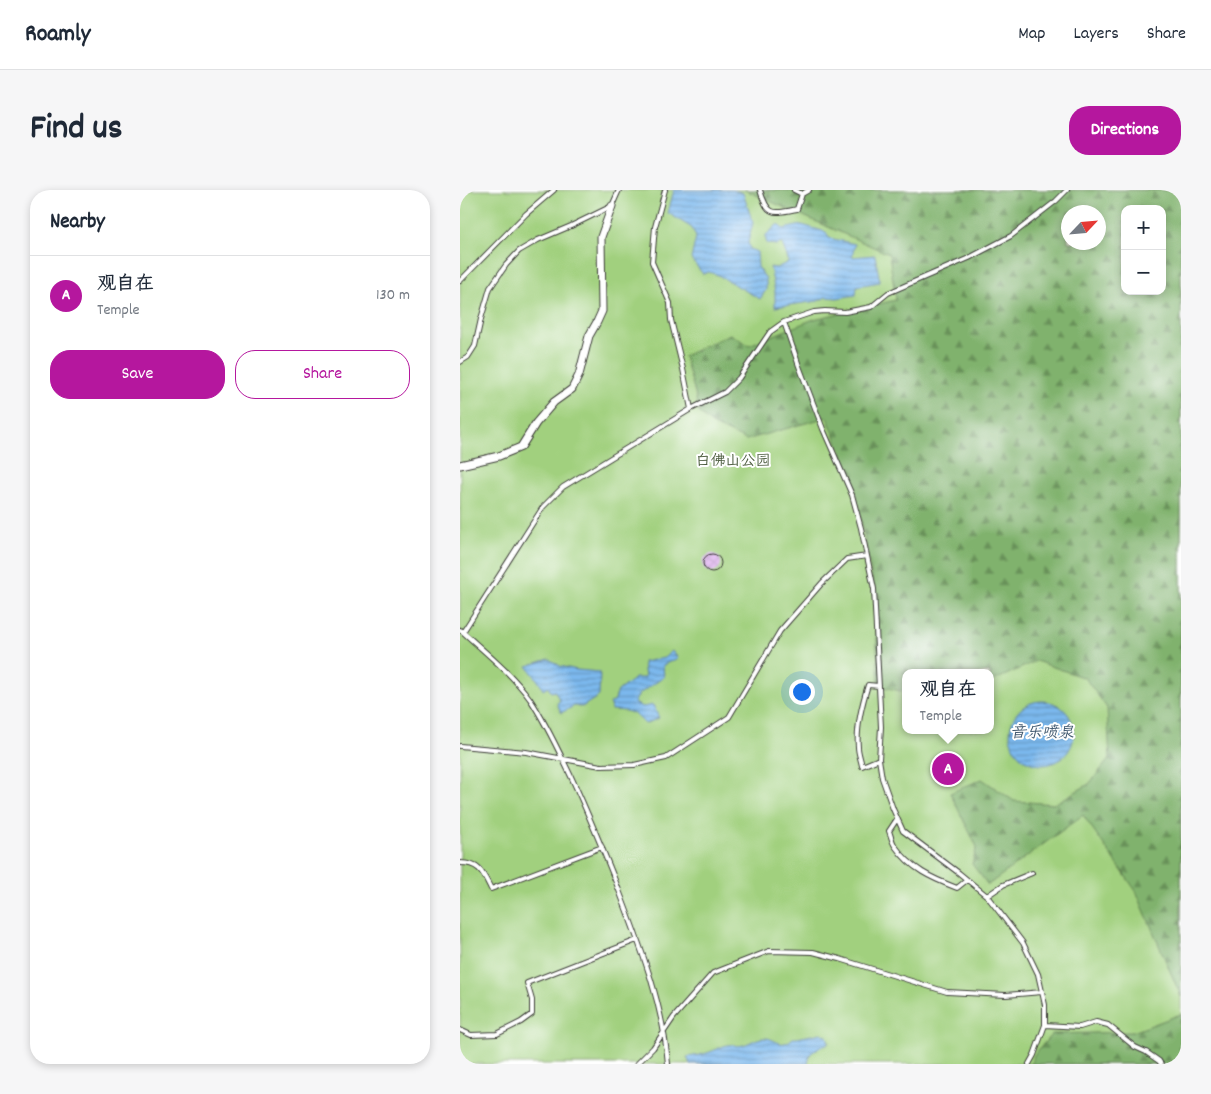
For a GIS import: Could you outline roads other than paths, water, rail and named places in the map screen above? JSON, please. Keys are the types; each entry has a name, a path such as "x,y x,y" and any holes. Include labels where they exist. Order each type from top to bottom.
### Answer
{"street":[{"path":"460,465 499,456 521,447 536,423 554,402 572,389 579,375 589,336 598,322 602,311 601,237 612,206"}],"lane":[{"path":"460,281 526,214 554,190"},
{"path":"460,362 468,357 475,346 480,319 490,288 506,265 519,251 538,240 612,206 619,190"},
{"path":"666,190 656,227 652,262 670,303 671,320 691,409"},
{"path":"760,190 765,205 772,212 782,212 797,208 802,194 810,190"},
{"path":"794,190 802,194"},
{"path":"668,1064 662,1021 638,940 602,847 563,759 550,732 529,698 505,671 462,631 543,507 563,488 691,409 725,392 739,378 770,332 784,322 814,312 845,312 871,307 888,293 969,258 1011,236 1056,201 1067,190"},
{"path":"784,322 823,429 852,495 867,556 874,589 881,727 878,760 882,778 903,831 987,896 1023,943 1038,974 1046,1005 1045,1025 1029,1064"},
{"path":"460,746 526,752 601,766 634,765 666,758 729,717 780,631 822,582 847,559 867,556"},
{"path":"878,760 862,766 858,747 859,722 868,685 879,686"},
{"path":"898,819 889,831 894,845 912,865 932,879 957,888 967,880"},
{"path":"460,863 470,863 483,872 491,889 602,847"},
{"path":"987,896 1003,885 1032,873"},
{"path":"460,1030 471,1034 497,1034 521,1022 532,1014 532,1000 527,983 638,940"},
{"path":"637,1064 653,1048 674,1017 713,973 769,951 813,952 947,992 1006,995 1042,992"},
{"path":"1045,1025 1080,1027 1096,1022 1108,1025 1134,1047 1146,1052 1161,1064"}],"water":[{"path":"674,190 732,190 743,193 753,223 748,242 750,249 757,252 758,267 766,279 766,290 760,299 718,275 709,272 703,274 691,259 696,237 692,228 668,213"},
{"path":"778,224 783,229 802,225 826,232 829,238 855,244 852,257 875,255 880,282 857,286 856,295 837,298 826,297 818,301 775,307 775,292 770,267 776,268 789,262 782,243 777,245 767,244 765,236"},
{"path":"672,651 678,658 663,665 664,677 639,694 634,703 643,707 653,705 659,718 645,724 630,712 611,710 610,703 614,702 618,691 635,678 645,678 643,662 664,658"},
{"path":"549,659 560,666 600,672 599,696 582,707 574,706 561,713 557,703 560,701 555,691 551,692 548,687 543,690 527,666"},
{"name":"音乐喷泉","path":"1042,701 1060,707 1068,715 1074,733 1068,751 1060,759 1042,765 1024,759 1016,751 1010,733 1016,715 1024,707"},
{"path":"821,1033 827,1036 829,1043 810,1054 808,1064 690,1064 687,1057 707,1053 725,1046 743,1045 762,1038 785,1043 793,1038"}],"place":[{"name":"观自在","path":"948,769"}],"park label":[{"name":"白佛山公园","path":"733,462"}]}
